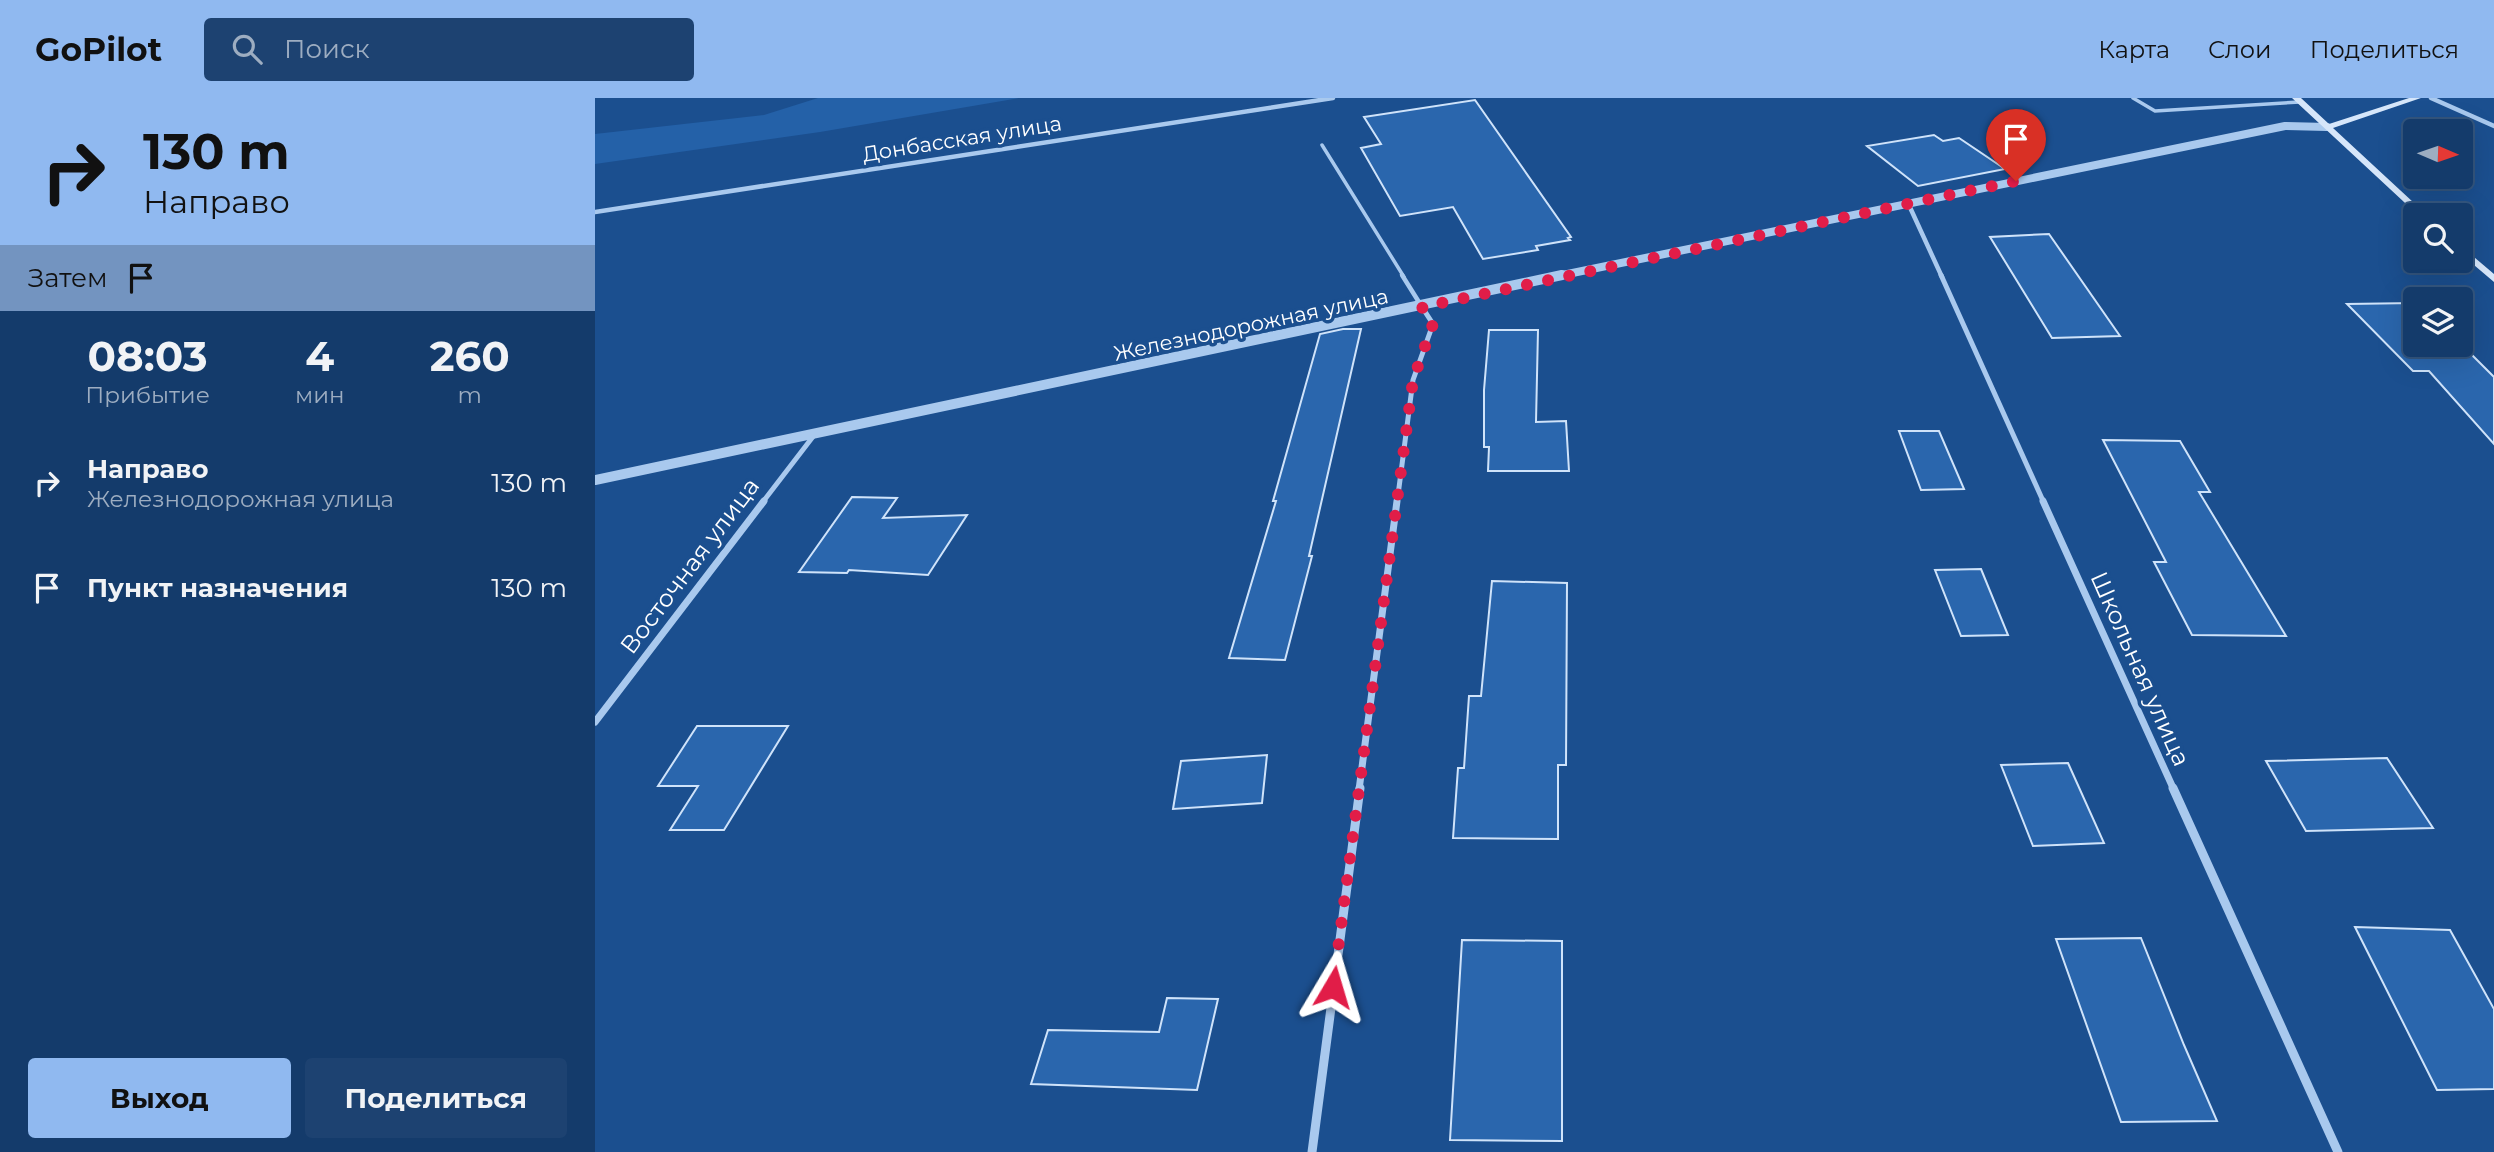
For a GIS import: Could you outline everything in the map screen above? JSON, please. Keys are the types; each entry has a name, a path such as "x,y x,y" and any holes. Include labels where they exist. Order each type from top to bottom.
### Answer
{"main road":[{"path":"2326,127 2417,98"},
{"path":"2298,100 2410,203"},
{"path":"2473,260 2494,279"}],"street":[{"name":"Донбасская улица","path":"595,212 1333,98"},
{"path":"2431,98 2494,126"},
{"name":"Железнодорожная улица","path":"595,480 2285,126 2326,127"},
{"name":"Школьная улица","path":"1908,203 2338,1152"},
{"path":"1312,1152 1413,380 1433,324 1422,307"},
{"name":"Восточная улица","path":"595,722 815,434"}],"lane":[{"path":"2133,98 2155,111 2298,100"},
{"path":"1322,145 1422,307"}],"shaded area":[{"path":"818,98 1019,98 820,132 595,164 595,134 764,115"}],"building":[{"path":"1475,100 1571,237 1568,238 1570,240 1536,246 1538,250 1483,259 1453,207 1400,216 1361,148 1381,144 1364,117"},
{"path":"1934,135 1943,141 1959,138 2005,169 1918,186 1867,146"},
{"path":"2049,234 2120,336 2052,338 1990,237"},
{"path":"2403,303 2403,357 2473,356 2494,377 2494,444 2429,371 2413,371 2347,304"},
{"path":"1343,329 1361,329 1309,556 1312,556 1285,660 1229,658 1276,501 1273,501 1320,334"},
{"path":"1489,330 1538,330 1536,422 1566,421 1569,471 1488,471 1489,447 1484,447 1484,390"},
{"path":"1899,431 1939,431 1964,489 1921,490"},
{"path":"2103,440 2180,441 2210,492 2199,492 2286,636 2192,635 2154,562 2166,562"},
{"path":"852,497 897,498 883,518 967,515 928,575 849,570 847,573 799,572"},
{"path":"1981,569 2008,635 1961,636 1935,570"},
{"path":"1492,581 1567,583 1566,765 1558,765 1558,839 1453,838 1458,768 1464,768 1469,696 1481,696"},
{"path":"697,726 788,726 724,830 670,830 698,786 658,786"},
{"path":"1267,755 1262,803 1173,809 1181,761"},
{"path":"2387,758 2433,828 2306,831 2266,761"},
{"path":"2068,763 2104,843 2033,846 2001,765"},
{"path":"2355,927 2450,930 2494,1009 2494,1089 2437,1090"},
{"path":"2141,938 2217,1121 2121,1122 2056,939"},
{"path":"1462,940 1562,941 1562,1141 1450,1140"},
{"path":"1167,998 1218,999 1197,1090 1031,1084 1048,1030 1159,1032"}],"route":[{"path":"1333,987 1413,380 1433,324 1422,307 2016,181"}]}
